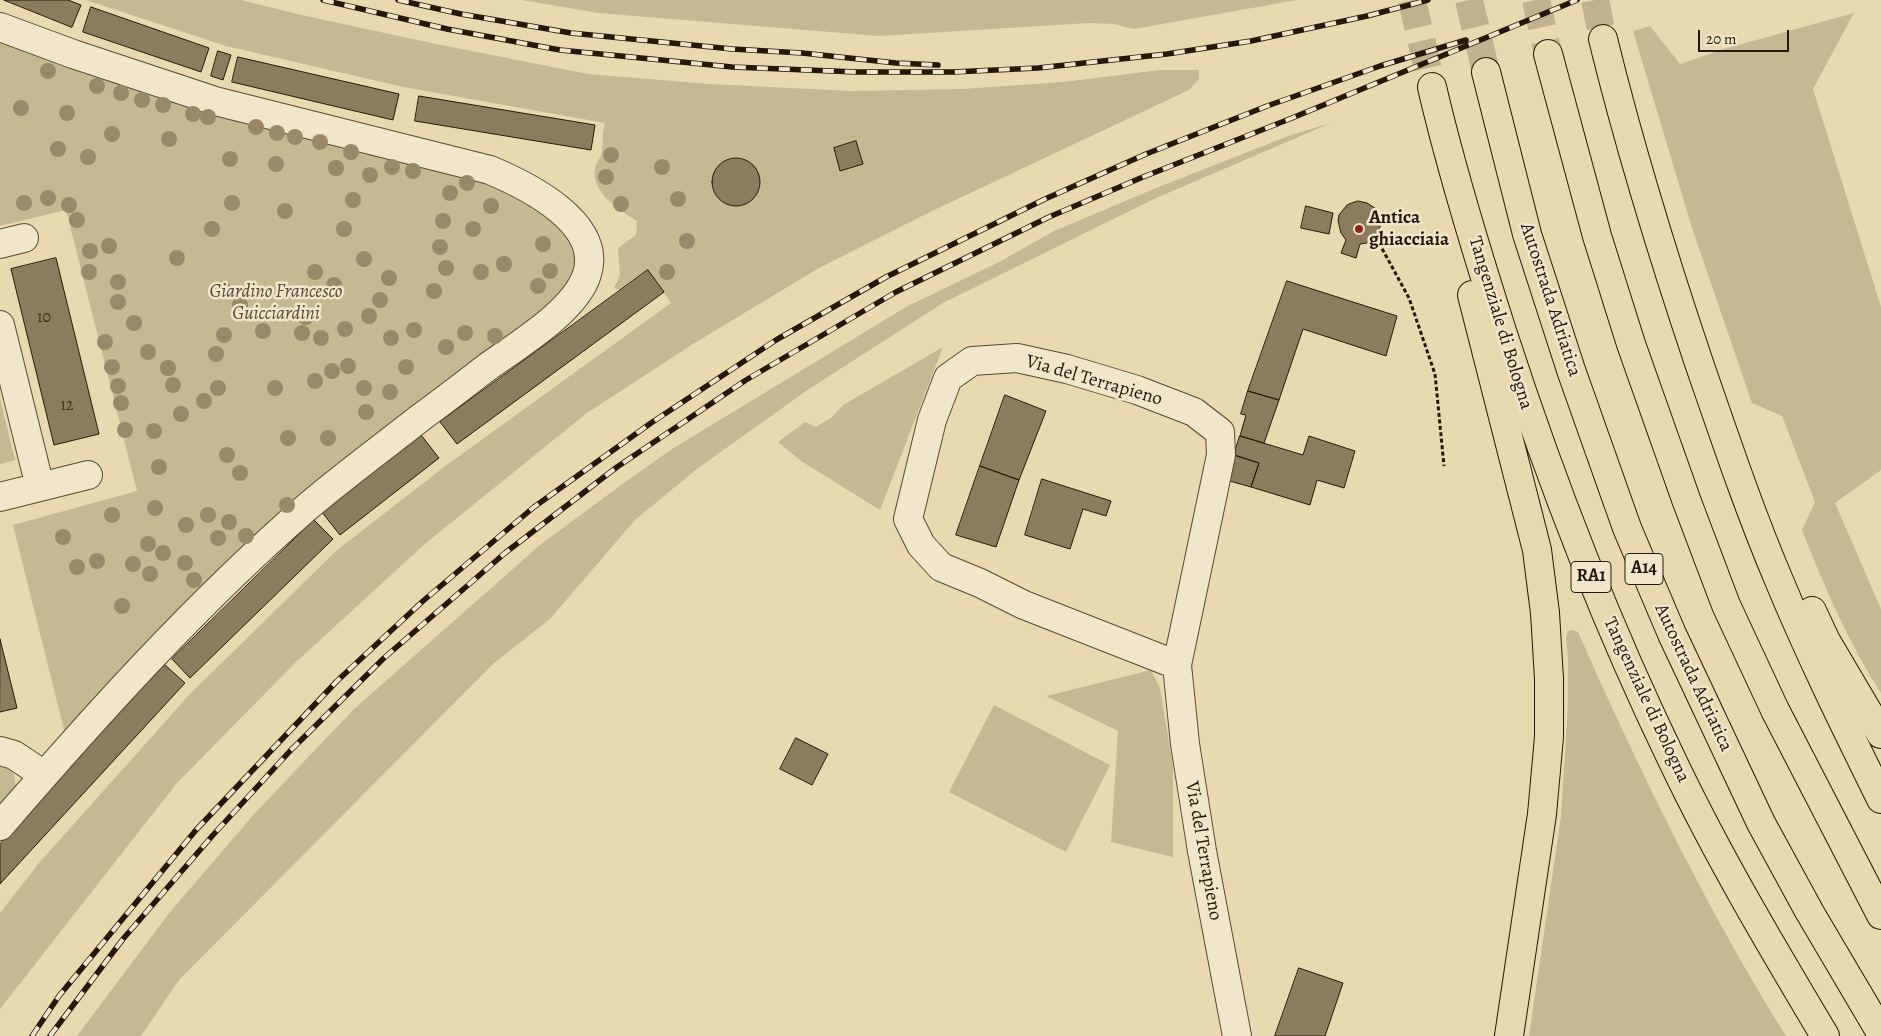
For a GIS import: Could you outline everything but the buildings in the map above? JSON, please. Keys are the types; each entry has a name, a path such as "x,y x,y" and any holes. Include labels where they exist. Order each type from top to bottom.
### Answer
{"highway":[{"path":"1603,39 1620,109 1658,238 1730,455 1777,577 1826,689 1881,799"},
{"path":"1548,54 1597,236 1631,344 1726,605 1775,710 1881,915"},
{"name":"Autostrada Adriatica","path":"1486,72 1527,234 1571,370 1627,528 1672,634 1761,823 1809,911 1881,1033"},
{"name":"Tangenziale di Bologna","path":"1509,1036 1542,814 1549,737 1549,679 1545,613 1537,550 1463,258 1435,97 1481,266 1533,427 1578,547 1627,665 1675,767 1758,924 1825,1036"},
{"path":"1689,333 1826,641 1881,734"}],"street":[{"path":"0,27 73,54 215,101 490,170 510,178 535,193 567,217 586,240 589,264 587,276 579,291 552,320 380,449 314,502 240,569 68,746 0,826"},
{"path":"0,325 40,487"},
{"name":"Via del Terrapieno","path":"1177,666 1024,605 980,583 941,567 922,545 908,519 932,420 948,378 972,361 1017,358 1067,369 1137,390 1194,412 1220,432 1220,455 1177,666 1185,744 1202,850 1237,1036"},
{"path":"0,497 88,475"},
{"path":"0,750 14,755 44,775"}],"path":[{"path":"1379,243 1409,298 1435,374 1444,466"}],"green space":[{"path":"86,0 241,0 436,44 588,74 709,84 851,91 963,89 1063,82 1160,70 1199,70 1199,79 1189,90 930,212 819,268 693,344 587,413 426,543 295,663 177,783 0,1009 0,913 39,863 189,695 337,550 448,464 671,303 648,270 620,290 614,288 620,275 618,248 636,235 637,221 622,212 608,200 597,185 595,168 602,153 605,123 403,87 226,46"},
{"path":"522,0 1297,0 1134,29 1114,24 1089,23 879,36 598,13"},
{"path":"1854,13 1813,89 1881,307 1881,470 1835,503 1881,609 1881,693 1837,613 1802,530 1815,502 1782,416 1752,403 1692,228 1633,31 1650,26 1680,64 1724,49"},
{"name":"Giardino Francesco Guicciardini","path":"0,27 332,131 553,205 587,276 380,449 68,746 13,525 137,491 66,210 0,226"},
{"path":"1331,123 1154,199 943,303 809,389 698,468 635,520 550,619 493,664 179,980 141,1036 77,1036 170,912 255,813 354,709 540,545 621,485 672,449 906,307 1001,261 1054,231 1161,186 1291,135"},
{"path":"943,347 880,510 801,461 778,442 805,422 816,427 832,417 843,405"},
{"path":"0,398 15,460 0,464"},
{"path":"1568,631 1578,632 1625,735 1701,888 1786,1036 1529,1036 1561,816 1568,705 1566,637"},
{"path":"1151,670 1160,688 1173,766 1173,857 1111,842 1118,731 1046,696"},
{"path":"994,705 1110,765 1066,852 949,792"},
{"path":"0,764 3,764 14,774 16,789 0,808"}],"tunnel":[{"path":"1412,0 1432,87"},
{"path":"1469,0 1486,72"},
{"path":"1536,0 1548,54"},
{"path":"1595,0 1603,39"}],"railway":[{"path":"323,0 447,29 560,50 732,67 857,72 953,72 1038,68 1167,54 1251,41 1367,16 1428,0"},
{"path":"398,0 461,14 571,33 732,49 938,65"},
{"path":"50,1036 123,939 213,835 290,751 384,658 505,553 617,467 746,380 896,292 1049,217 1577,0"},
{"path":"32,1036 59,996 196,830 337,681 423,601 534,507 651,423 776,340 886,277 1045,199 1146,154 1267,106 1380,66 1466,40"}],"place":[{"name":"Antica ghiacciaia","path":"1359,229"}]}
